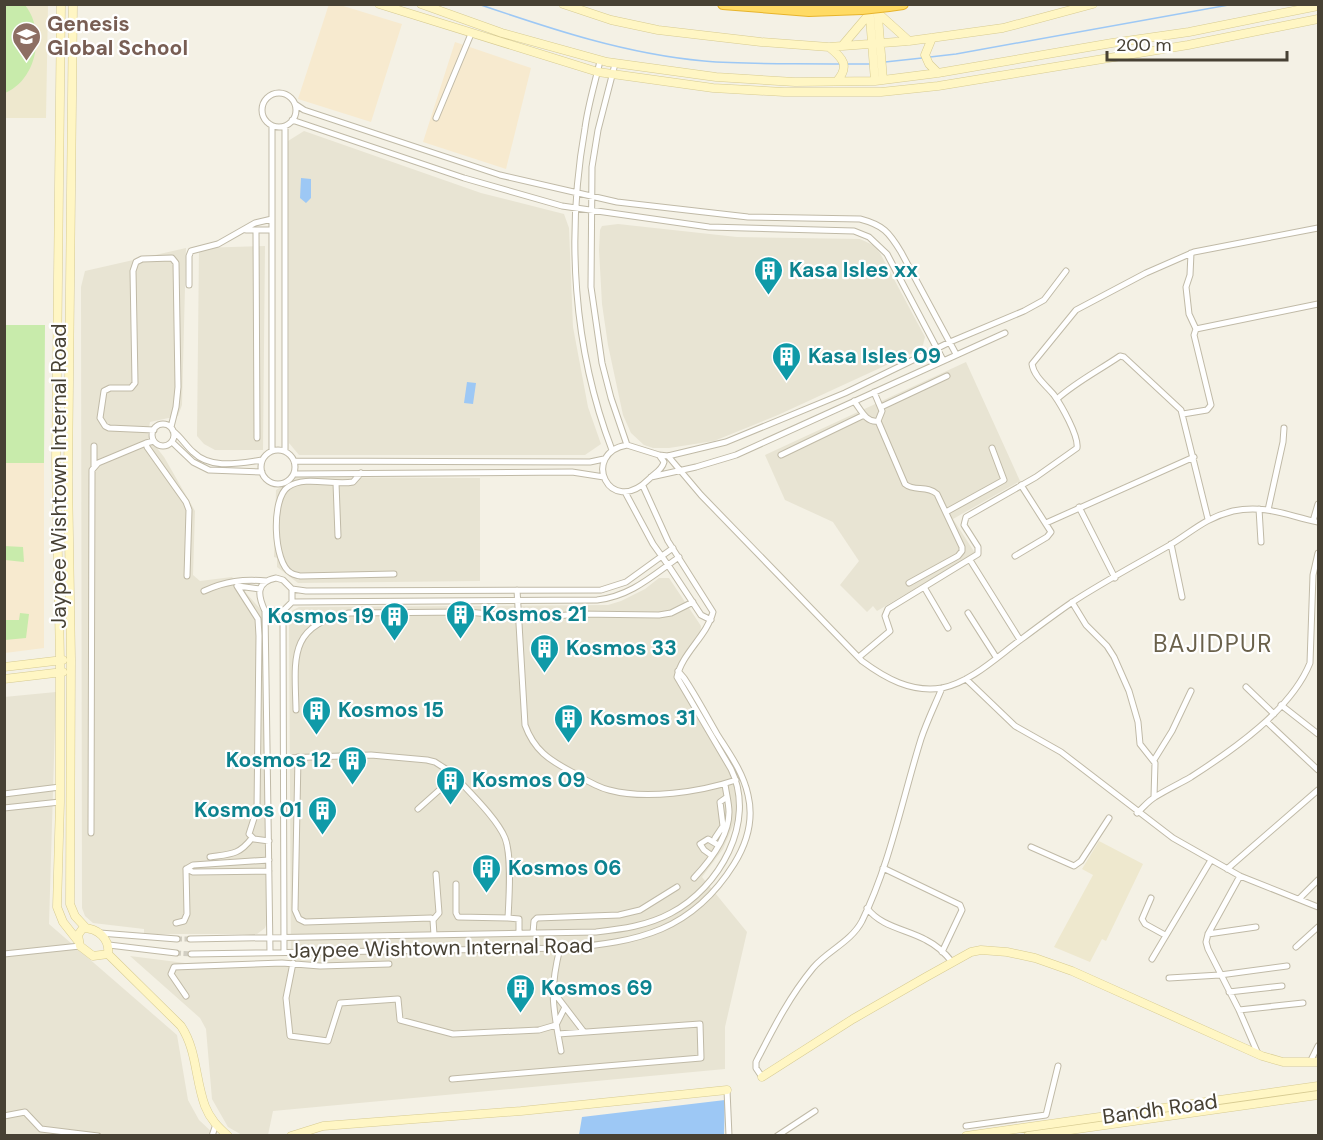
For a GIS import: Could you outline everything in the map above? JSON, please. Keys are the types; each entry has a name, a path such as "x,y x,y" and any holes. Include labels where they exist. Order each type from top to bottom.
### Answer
{"highway":[{"path":"723,4 809,11 871,9 903,4"}],"street":[{"name":"Jaypee Wishtown Internal Road","path":"61,4 56,460 60,661 57,907 63,922 79,944"},
{"name":"Jaypee Wishtown Internal Road","path":"73,4 68,477 71,658 70,904 75,916 86,928"},
{"path":"379,4 598,72 745,90 881,92 938,86 1188,45 1318,19"},
{"path":"421,4 502,33 600,61 716,77 795,82 879,80 938,73 1189,32 1318,6"},
{"path":"563,4 611,20 658,30 829,47 909,41 1003,28 1093,4"},
{"path":"842,46 871,9"},
{"path":"871,9 909,41"},
{"path":"871,9 877,44 879,80"},
{"path":"436,118 471,34"},
{"path":"932,38 925,55 929,64 938,73"},
{"path":"829,47 840,55 844,67 837,81"},
{"path":"600,61 585,125 576,193 577,301 597,404 612,450"},
{"path":"615,64 598,130 592,166 591,287 595,323 611,398 627,445"},
{"path":"295,104 296,110 292,120 285,126 272,126 266,123 261,110 267,98 279,93 285,94 304,111 500,176 617,202 747,216 860,219 878,224 892,236 902,252 956,354"},
{"path":"292,120 464,178 562,206 698,226 854,231 869,237 887,254 943,360"},
{"path":"272,126 272,451"},
{"path":"262,460 262,472 266,479 278,484 290,479 294,474 294,461 285,451 285,126"},
{"path":"698,226 701,212"},
{"path":"189,285 191,251 218,244 255,224 272,219"},
{"path":"859,657 890,631 885,616 888,609 970,560 979,551 964,525 966,517 1021,485 1077,447 1078,440 1057,399 1034,372 1032,364 1072,315 1082,307 1146,273 1191,253 1318,228"},
{"path":"246,230 272,230"},
{"path":"256,231 257,438"},
{"path":"1183,414 1207,410 1211,405 1194,334 1196,329 1189,314 1186,287 1190,275 1191,253"},
{"path":"262,472 209,470 193,462 172,442 172,429 178,387 176,263 172,258 142,259 136,262 133,271 135,383 131,388 110,388 104,391 100,418 105,426 154,430 163,424 172,429 192,452 208,462 262,460 272,451 285,451"},
{"path":"659,455 663,458 664,465 635,491 616,490 604,477 602,468 604,459 612,450 627,445 668,456 726,442 845,393 1044,300 1066,271"},
{"path":"1196,329 1318,304"},
{"path":"651,477 736,455 1005,333"},
{"path":"1057,399 1081,379 1122,356 1183,414 1208,519"},
{"path":"881,407 947,376"},
{"path":"874,392 882,414 878,421"},
{"path":"855,400 864,415 870,420 878,421"},
{"path":"781,455 864,415"},
{"path":"878,421 905,484 913,488 931,489 937,494 962,547 958,556 909,583"},
{"path":"1268,510 1284,428"},
{"path":"154,430 154,441"},
{"path":"94,466 146,443 154,441 163,446 172,442"},
{"path":"146,443 189,510 188,576"},
{"path":"91,833 92,470 94,446"},
{"path":"946,512 1004,480 992,448"},
{"path":"668,456 679,471 859,657 879,674 900,684 918,688 942,688 966,679 1072,602 1171,544 1208,519 1234,511 1259,509 1316,521 1318,504"},
{"path":"1046,523 1194,457"},
{"path":"294,461 590,462 604,459"},
{"path":"294,474 572,472 604,477"},
{"path":"361,473 353,482 300,482 282,493 278,501 277,544 283,563 290,573 300,576 394,574"},
{"path":"336,483 338,536"},
{"path":"1015,556 1050,534 1046,523 1021,485"},
{"path":"643,486 652,510 673,548 712,607 713,612 711,620 678,671"},
{"path":"625,492 668,566 704,618 711,620"},
{"path":"1080,507 1115,578"},
{"path":"1259,509 1261,542"},
{"path":"1171,544 1182,597"},
{"path":"204,591 239,579 267,581 276,578 283,580 292,589 306,591 601,590 626,582 673,548"},
{"path":"1137,813 1154,797 1170,790 1216,761 1267,722 1305,675 1310,663 1316,592 1314,574 1318,553"},
{"path":"285,952 283,611 292,602 518,601 613,598 630,592 679,557"},
{"path":"970,560 1020,640"},
{"path":"232,581 255,615 258,626 259,764 257,809 249,834 252,838"},
{"path":"267,581 260,589 260,602 266,611 270,952"},
{"path":"237,586 260,589"},
{"path":"924,587 948,628"},
{"path":"292,589 292,602"},
{"path":"517,590 525,725 530,738 542,754 552,762 594,784 608,790 626,793 682,792 736,780"},
{"path":"506,601 506,614"},
{"path":"1072,602 1086,625 1107,646 1129,690 1138,722 1140,744 1154,760 1156,768 1154,797"},
{"path":"296,710 295,659 297,649 304,638 317,626 336,616 349,613 467,612 535,618 578,614 665,614 693,603"},
{"path":"266,611 283,611"},
{"path":"968,613 996,657"},
{"path":"4,667 71,658"},
{"path":"283,660 295,659"},
{"path":"1310,663 1318,665"},
{"name":"Jaypee Wishtown Internal Road","path":"190,939 284,939 519,932 564,934 626,929 671,913 690,901 715,874 728,854 739,820 740,795 736,780 678,679 678,671"},
{"name":"Jaypee Wishtown Internal Road","path":"190,954 560,948 625,940 649,935 671,925 692,912 724,880 748,838 751,808 745,783 697,699 678,671"},
{"path":"4,679 71,672"},
{"path":"966,679 1015,726 1061,752 1137,813 1173,838 1240,876 1318,907"},
{"path":"1246,687 1274,714"},
{"path":"942,688 921,739 883,868 867,908 856,930 814,966 777,1020 756,1062 756,1068 762,1077 853,1019 952,962 971,952 981,950 1007,952 1035,958 1072,971 1258,1054 1283,1062 1315,1062 1312,1058 1318,1046"},
{"path":"1154,760 1176,724 1191,691"},
{"path":"1281,705 1318,734"},
{"path":"1267,722 1318,770"},
{"path":"283,758 371,755 427,760 443,766 455,776 500,828 506,839 508,918"},
{"path":"298,757 295,910 299,919 305,922 431,918 433,920"},
{"path":"418,809 455,776"},
{"path":"694,878 718,845 728,820 725,784"},
{"path":"4,794 60,787"},
{"path":"1227,869 1318,790"},
{"path":"715,838 723,826 720,802 727,797"},
{"path":"4,808 60,802"},
{"path":"1031,847 1074,866 1081,861 1109,818"},
{"path":"252,838 269,841"},
{"path":"210,857 238,852 244,849 252,838"},
{"path":"711,855 700,844 708,839 718,845"},
{"path":"186,869 193,865 269,860"},
{"path":"1152,959 1211,860"},
{"path":"883,868 960,905 962,910 942,952"},
{"path":"186,869 193,872 269,870"},
{"path":"176,923 184,921 187,914 186,869"},
{"path":"434,935 433,920 439,913 436,874"},
{"path":"1240,876 1208,934 1206,942 1258,1054"},
{"path":"1299,899 1318,880"},
{"path":"456,884 456,914 458,917 519,919 519,932"},
{"path":"533,933 534,921 537,918 631,913 677,887"},
{"path":"1151,898 1142,919 1145,924 1165,936"},
{"path":"867,908 880,921 922,938 952,962"},
{"path":"1208,934 1256,927"},
{"path":"1296,947 1318,927"},
{"path":"79,944 80,931 86,928 99,932 177,939"},
{"path":"625,940 626,929"},
{"path":"99,932 108,950 188,1036 205,1106 216,1124 228,1136"},
{"path":"4,954 79,944 93,956 108,950 176,953"},
{"path":"560,948 553,973 552,990 561,1051"},
{"path":"293,963 286,998 290,1036 328,1041 340,1003 398,999 400,1020 453,1034 539,1030 556,1025 565,1007"},
{"path":"186,996 171,974 174,967 293,963 320,966 389,964"},
{"path":"1169,978 1220,975 1287,966"},
{"path":"1229,992 1282,986"},
{"path":"552,990 584,1032"},
{"path":"1239,1010 1303,1003"},
{"path":"452,1079 701,1058 700,1024 558,1034"},
{"path":"966,1126 1046,1115 1058,1066"},
{"name":"Bandh Road","path":"966,1136 1318,1086"},
{"path":"291,1136 323,1126 521,1111 727,1090 729,1136"},
{"name":"Bandh Road","path":"1028,1136 1318,1095"},
{"path":"777,1136 815,1111"},
{"path":"4,1116 25,1112 41,1132 98,1136"},
{"path":"212,1136 216,1124"}],"shaded area":[{"path":"329,4 340,5 402,24 371,122 298,99"},
{"name":"Genesis Global School","path":"5,5 48,5 46,118 5,118"},
{"path":"455,42 531,68 506,169 423,142"},
{"path":"304,131 481,193 564,214 569,228 573,327 588,407 601,444 585,455 299,455 289,443 288,141"},
{"path":"618,224 737,237 860,239 873,245 880,253 925,337 923,345 917,351 778,415 714,441 669,448 653,448 644,445 631,433 623,415 602,304 600,230 602,226"},
{"path":"265,246 263,450 215,450 204,444 197,436 199,248"},
{"path":"186,248 182,405 178,416 150,422 148,433 195,511 193,575 200,581 232,577 262,611 267,922 265,928 257,934 144,934 144,929 93,923 85,916 82,908 81,287 85,271"},
{"path":"966,362 1020,481 953,519 975,553 877,611 873,606 867,612 840,585 859,561 833,522 785,500 765,455"},
{"path":"4,463 44,463 44,648 5,653"},
{"path":"296,477 480,478 480,581 298,583 277,567 277,558 274,557 276,490"},
{"path":"659,578 669,578 701,626 700,636 677,666 676,680 735,781 740,809 723,849 702,877 747,932 725,1027 725,1069 273,1111 268,1135 242,1135 228,1127 212,1099 206,1029 200,1018 130,956 185,963 291,960 289,616 293,610 299,607 608,605 645,589"},
{"path":"56,692 49,924 177,1035 188,1100 199,1120 215,1135 5,1135 4,697"},
{"path":"1099,841 1143,864 1106,941 1102,939 1090,962 1054,947 1093,875 1082,869"}],"green space":[{"path":"5,4 25,5 35,28 36,41 35,54 25,77 16,87 5,93"},
{"path":"5,325 45,325 44,463 5,463"},
{"path":"4,546 23,547 24,562 5,560"},
{"path":"20,613 29,614 26,638 5,640 5,620 19,620"}],"water":[{"path":"301,178 311,179 311,198 306,203 300,198"},
{"path":"467,382 476,383 473,404 464,403"},
{"path":"725,1100 724,1135 579,1135 582,1117"}],"waterway":[{"path":"478,4 589,39 675,58 738,63 841,64"},
{"path":"930,57 1234,4"},
{"path":"885,62 922,58"},
{"path":"846,64 871,64"}],"tunnel":[{"path":"177,939 190,939"},
{"path":"176,953 191,954"}],"place":[{"name":"Genesis Global School","path":"26,62"},
{"name":"Kasa Isles xx","path":"768,296"},
{"name":"Kasa Isles 09","path":"787,382"},
{"name":"Kosmos 21","path":"461,640"},
{"name":"Kosmos 19","path":"395,642"},
{"name":"Kosmos 33","path":"545,674"},
{"name":"Kosmos 15","path":"317,736"},
{"name":"Kosmos 31","path":"569,744"},
{"name":"Kosmos 12","path":"352,786"},
{"name":"Kosmos 09","path":"451,806"},
{"name":"Kosmos 01","path":"323,836"},
{"name":"Kosmos 06","path":"487,894"},
{"name":"Kosmos 69","path":"520,1014"}],"district":[{"name":"BAJIDPUR","path":"1213,644"}]}
